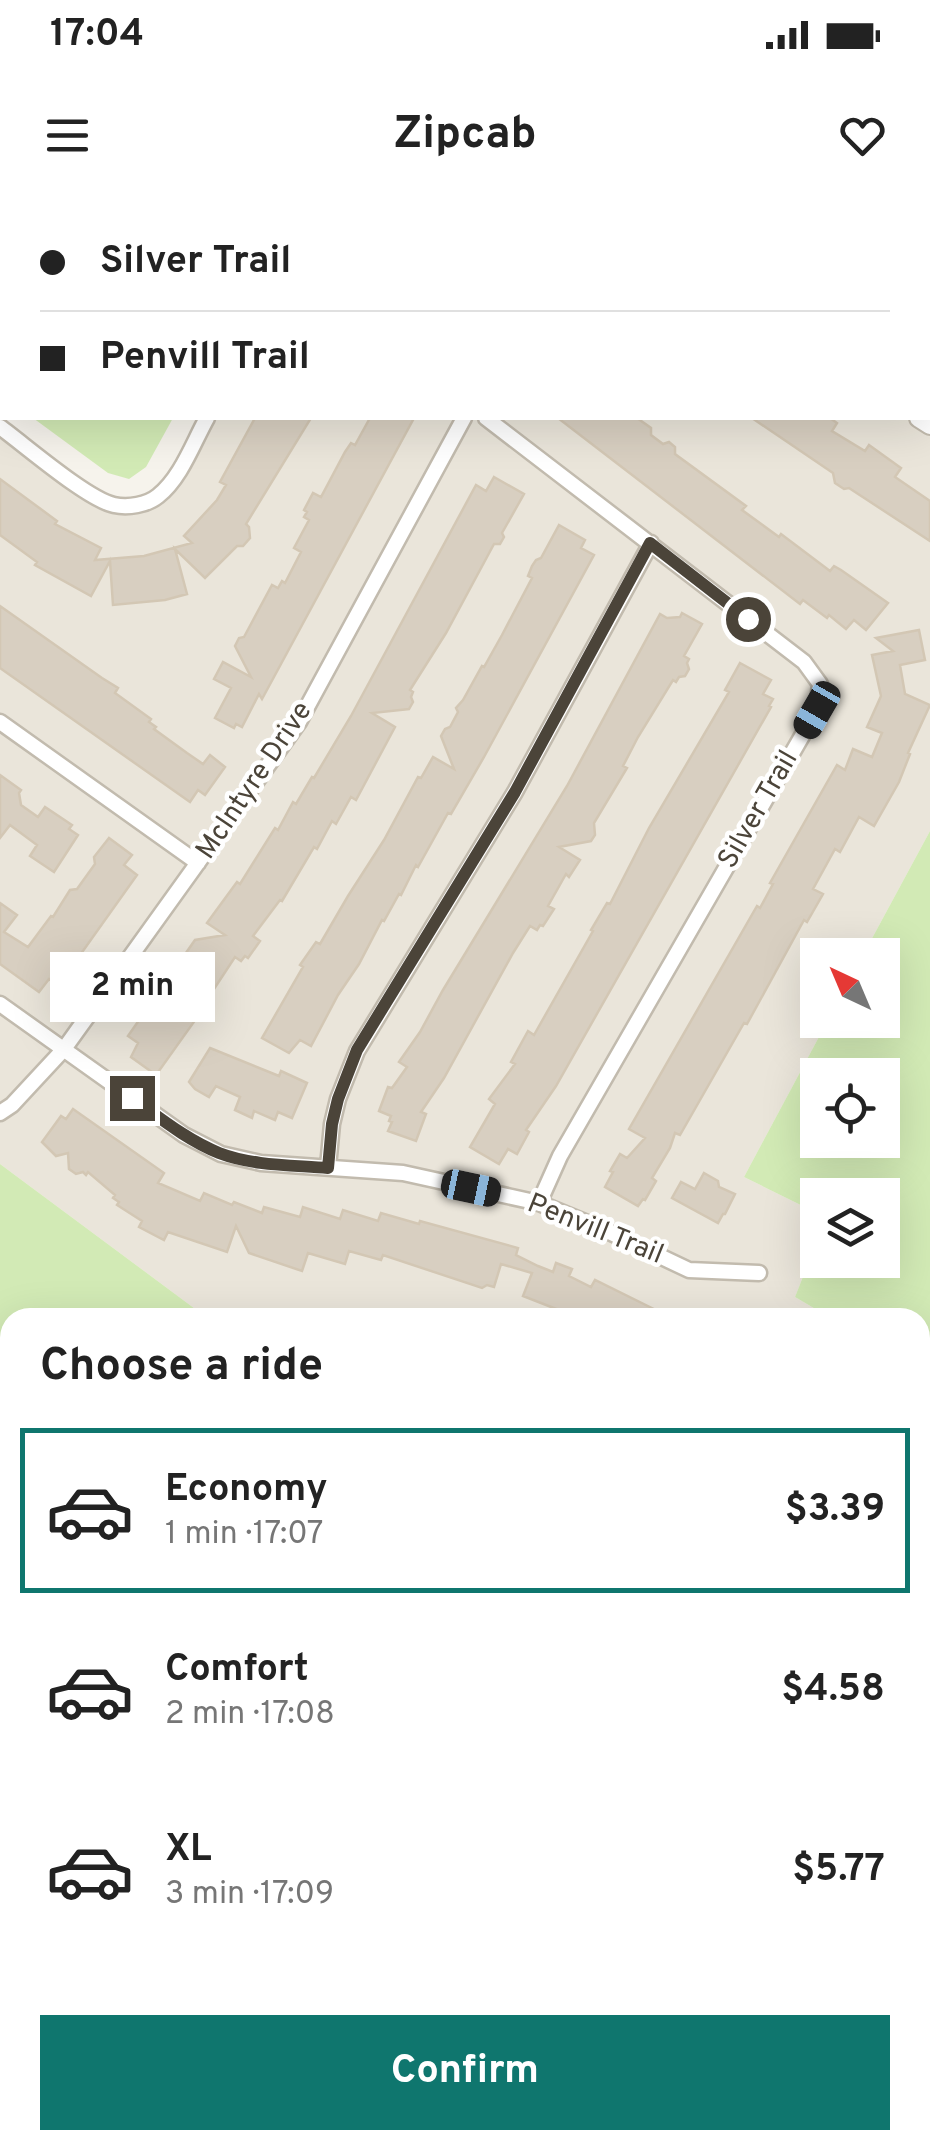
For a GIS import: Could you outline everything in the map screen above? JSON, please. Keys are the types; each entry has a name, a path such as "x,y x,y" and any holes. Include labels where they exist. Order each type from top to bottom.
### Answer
{"street":[{"path":"0,427 97,498 116,506 136,506 156,498 172,482 206,420"},
{"name":"McIntyre Drive","path":"0,1112 12,1105 64,1049 299,722 463,420"},
{"name":"Silver Trail","path":"489,420 804,662 820,684 817,710 560,1156 539,1203"},
{"path":"328,1168 338,1099 357,1050 515,792 650,543"},
{"path":"0,722 198,863"},
{"name":"Penvill Trail","path":"0,1004 184,1135 220,1154 261,1163 403,1173 539,1203 689,1270 759,1273"}],"shaded area":[{"path":"206,420 930,420 930,831 872,938 800,938 800,1038 818,1038 808,1058 800,1058 800,1072 744,1177 800,1205 802,1278 795,1297 814,1308 194,1308 0,1164 0,427 116,506 156,498"}],"green space":[{"path":"36,420 172,420 146,467 129,479 108,473"},
{"path":"930,831 930,1308 814,1308 795,1297 802,1278 900,1278 900,1178 800,1178 800,1205 744,1177 800,1072 800,1158 900,1158 900,1058 808,1058 818,1038 900,1038 900,938 872,938"},
{"path":"0,1164 194,1308 0,1308"}],"building":[{"path":"254,420 310,420 246,524 250,538 243,546 237,546 205,578 175,549 187,594 113,605 110,561 91,596 35,565 37,562 0,535 0,479 57,521 55,524 101,548 95,560 144,556 192,543 184,536 217,500 226,485 220,482"},
{"path":"369,420 413,420 262,699 259,694 242,727 236,724 234,728 215,718 231,688 214,679 223,662 251,677 235,646 244,637 272,585 278,588 282,581 285,583 301,552 294,548 309,520 304,517 304,510 313,493 321,497 345,452 351,443 355,445"},
{"path":"561,420 640,420 651,428 651,435 663,444 669,442 675,447 675,454 746,506 742,510 830,571 834,566 888,603 866,630 854,620 846,629 803,600 800,604"},
{"path":"755,420 833,420 837,423 832,431 865,451 869,445 901,468 895,477 930,501 930,541 849,488 835,483 833,473"},
{"path":"494,477 524,494 500,544 494,544 410,690 413,702 409,709 372,713 395,727 356,800 351,797 336,824 332,821 282,901 253,936 260,941 248,958 245,956 241,961 235,957 156,1075 131,1057 138,1043 128,1036 195,940 225,935 207,923 237,882 240,884 293,802 296,804 314,778 476,485 486,491"},
{"path":"559,525 585,540 581,548 594,555 484,757 382,920 311,1046 300,1040 289,1053 262,1038 303,967 300,965 316,942 320,944 418,777 433,757 454,769 441,736 450,727 458,712 456,708 502,635 532,578 528,576 532,566 541,558"},
{"path":"0,606 118,688 115,693 151,719 154,729 187,753 203,764 210,755 225,767 205,795 198,790 190,802 0,668"},
{"path":"682,613 702,624 684,656 689,659 689,669 685,676 673,680 638,737 623,766 627,768 594,823 591,841 559,847 580,860 569,877 566,874 548,906 554,909 543,926 537,930 530,926 513,953 421,1112 426,1114 416,1141 388,1131 391,1116 379,1111 388,1087 392,1088 407,1067 399,1062 567,786 660,614 667,618 680,617"},
{"path":"919,630 925,660 900,665 905,694 930,705 899,782 874,826 859,817 840,852 835,849 813,889 823,894 807,922 804,920 680,1135 675,1133 652,1178 656,1181 638,1206 605,1187 620,1154 627,1158 645,1138 629,1129 757,906 760,908 773,884 770,883 837,765 845,770 853,749 872,757 882,733 867,727 881,696 872,655 893,651 876,638"},
{"path":"740,663 771,680 763,694 773,699 771,707 556,1086 526,1130 529,1132 517,1154 508,1149 499,1164 470,1147 495,1104 489,1099 515,1064 511,1062 528,1031 534,1035 591,930 607,903 610,904 649,828 729,692 725,690"},
{"path":"0,775 21,790 21,805 38,817 45,807 72,825 69,829 78,835 54,872 30,856 37,845 10,825 0,838"},
{"path":"109,838 132,855 124,865 137,875 58,986 49,979 39,992 0,964 0,903 17,915 4,932 28,947 70,890 77,889"},
{"path":"210,1048 307,1083 292,1118 278,1112 275,1120 254,1111 252,1118 235,1110 240,1097 216,1086 209,1097 195,1089 189,1082"},
{"path":"73,1109 164,1173 158,1183 200,1201 204,1193 262,1213 264,1207 300,1217 303,1207 340,1219 343,1210 378,1221 381,1213 419,1224 420,1221 518,1248 516,1255 538,1266 553,1272 556,1263 572,1269 569,1276 591,1287 595,1280 652,1308 554,1308 523,1296 532,1273 501,1264 494,1287 482,1288 383,1255 381,1260 349,1251 345,1264 308,1253 302,1271 249,1253 236,1226 227,1252 168,1232 164,1240 139,1227 142,1221 117,1205 115,1195 88,1172 76,1174 69,1169 68,1153 56,1156 42,1142 61,1116 66,1119"},
{"path":"704,1173 718,1181 719,1187 735,1194 718,1223 672,1198 681,1182 695,1189"}],"route":[{"path":"132,1098 184,1135 220,1154 261,1163 328,1168 338,1099 357,1050 515,792 650,543 748,619"}]}
